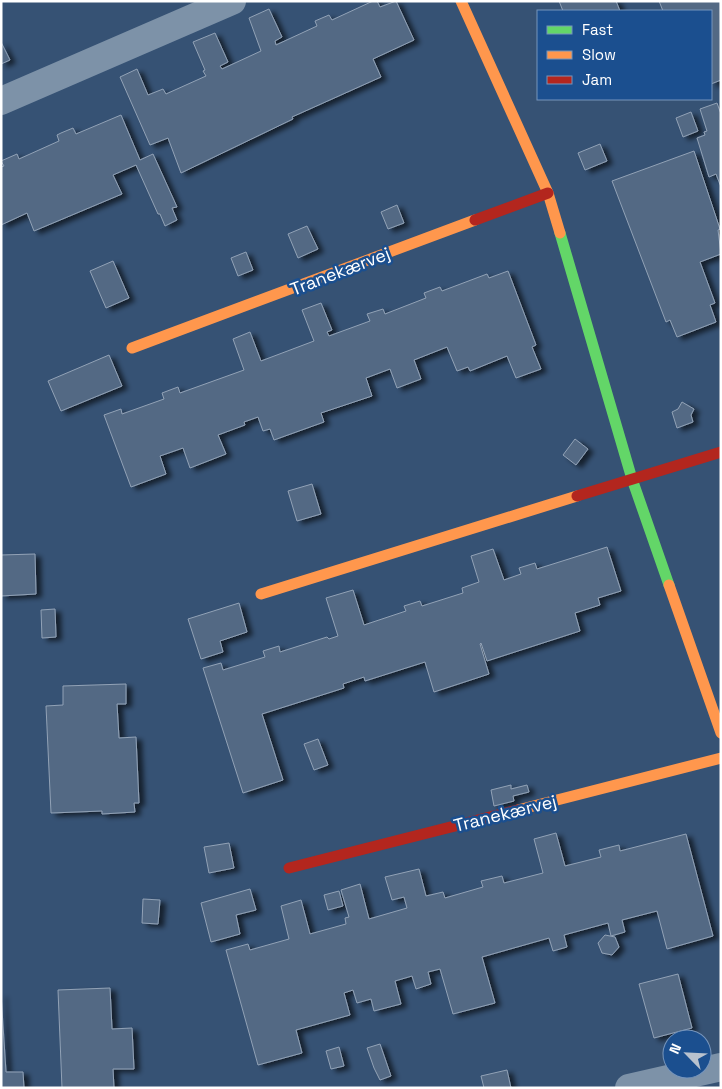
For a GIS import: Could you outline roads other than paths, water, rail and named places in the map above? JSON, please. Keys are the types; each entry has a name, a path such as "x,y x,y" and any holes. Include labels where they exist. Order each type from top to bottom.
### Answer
{"street":[{"path":"1,101 232,1"},
{"path":"461,1 548,193 632,480 721,733"},
{"name":"Tranekærvej","path":"132,348 548,193"},
{"path":"261,594 721,452"},
{"name":"Tranekærvej","path":"290,868 721,758"},
{"path":"629,1088 721,1067"}]}
